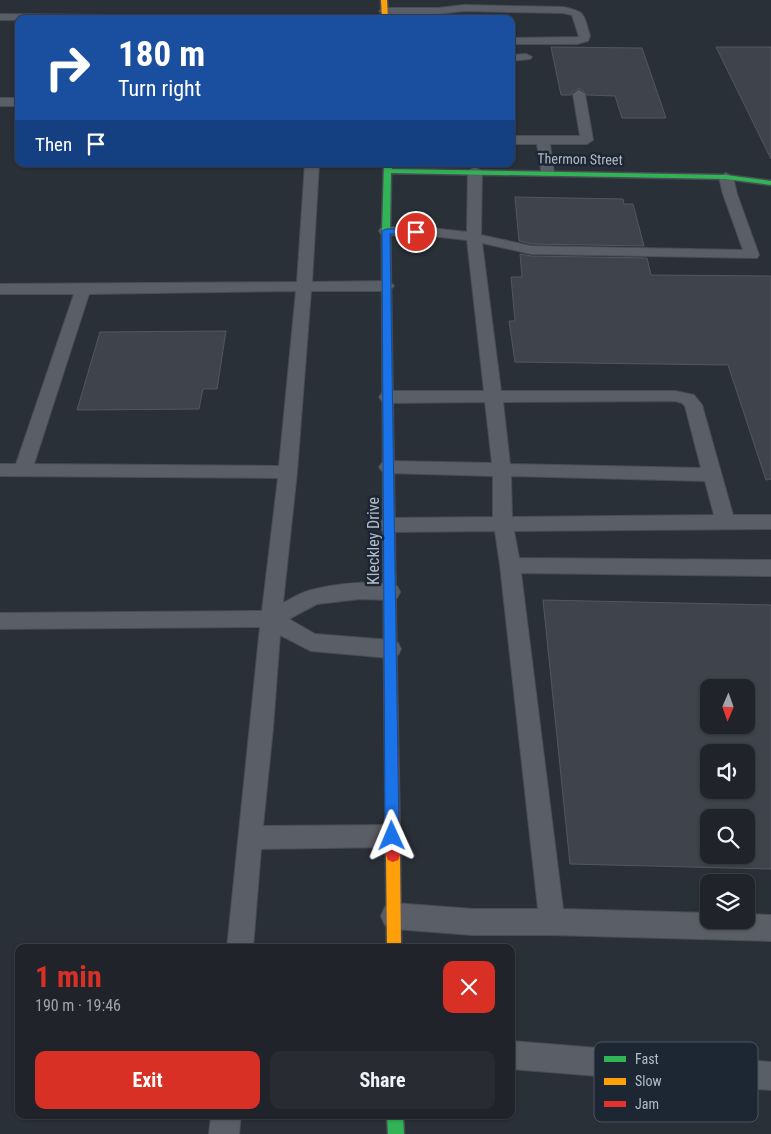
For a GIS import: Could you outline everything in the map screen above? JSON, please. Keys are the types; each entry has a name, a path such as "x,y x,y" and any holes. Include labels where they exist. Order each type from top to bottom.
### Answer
{"street":[{"name":"Thermon Street","path":"388,167 726,177 771,183"},
{"name":"Kleckley Drive","path":"388,167 386,286 394,944"},
{"path":"396,1119 396,1134"}],"lane":[{"path":"384,10 438,11 464,8 563,10 577,13 585,36 584,39 577,40 515,40"},
{"path":"0,17 15,17"},
{"path":"515,58 526,57"},
{"path":"515,140 587,140 579,94"},
{"path":"0,102 15,102"},
{"path":"543,140 547,173"},
{"path":"240,944 271,620 288,472 312,167"},
{"path":"475,171 474,237 502,470 503,524 510,565 552,922"},
{"path":"386,231 431,232 474,237 531,250 752,255 730,194 726,177"},
{"path":"0,289 386,286"},
{"path":"23,470 83,289"},
{"path":"388,397 676,396 688,399 693,405 725,521"},
{"path":"388,467 712,475"},
{"path":"0,470 288,472"},
{"path":"389,525 771,522"},
{"path":"510,565 771,568"},
{"path":"0,621 271,620 313,597 360,591 390,592"},
{"path":"271,620 310,642 390,648"},
{"path":"249,838 392,836"},
{"path":"394,916 472,922 552,922 771,928"},
{"path":"515,1055 594,1062"},
{"path":"758,1075 771,1076"},
{"path":"224,1134 226,1119"}],"building":[{"path":"551,47 642,48 666,118 622,118 615,96 587,95 580,88 572,92 571,95 561,95"},
{"path":"716,47 771,47 771,159"},
{"path":"515,197 623,199 624,204 633,204 644,246 531,244 519,241"},
{"path":"520,254 531,256 647,258 651,275 771,276 771,479 766,480 728,365 515,362 509,321 515,321 511,277 522,277"},
{"path":"226,331 217,389 203,389 199,409 77,410 100,332"},
{"path":"543,600 771,605 771,869 570,864"}],"traffic: fast":[{"path":"388,167 386,231 390,634"},
{"path":"388,171 726,177 771,183"},
{"path":"395,1119 396,1134"}],"traffic: slow":[{"path":"384,0 385,15"},
{"path":"393,855 394,944"}],"traffic: jam":[{"path":"390,634 393,855"}],"route":[{"path":"392,836 386,231 416,232"}]}
